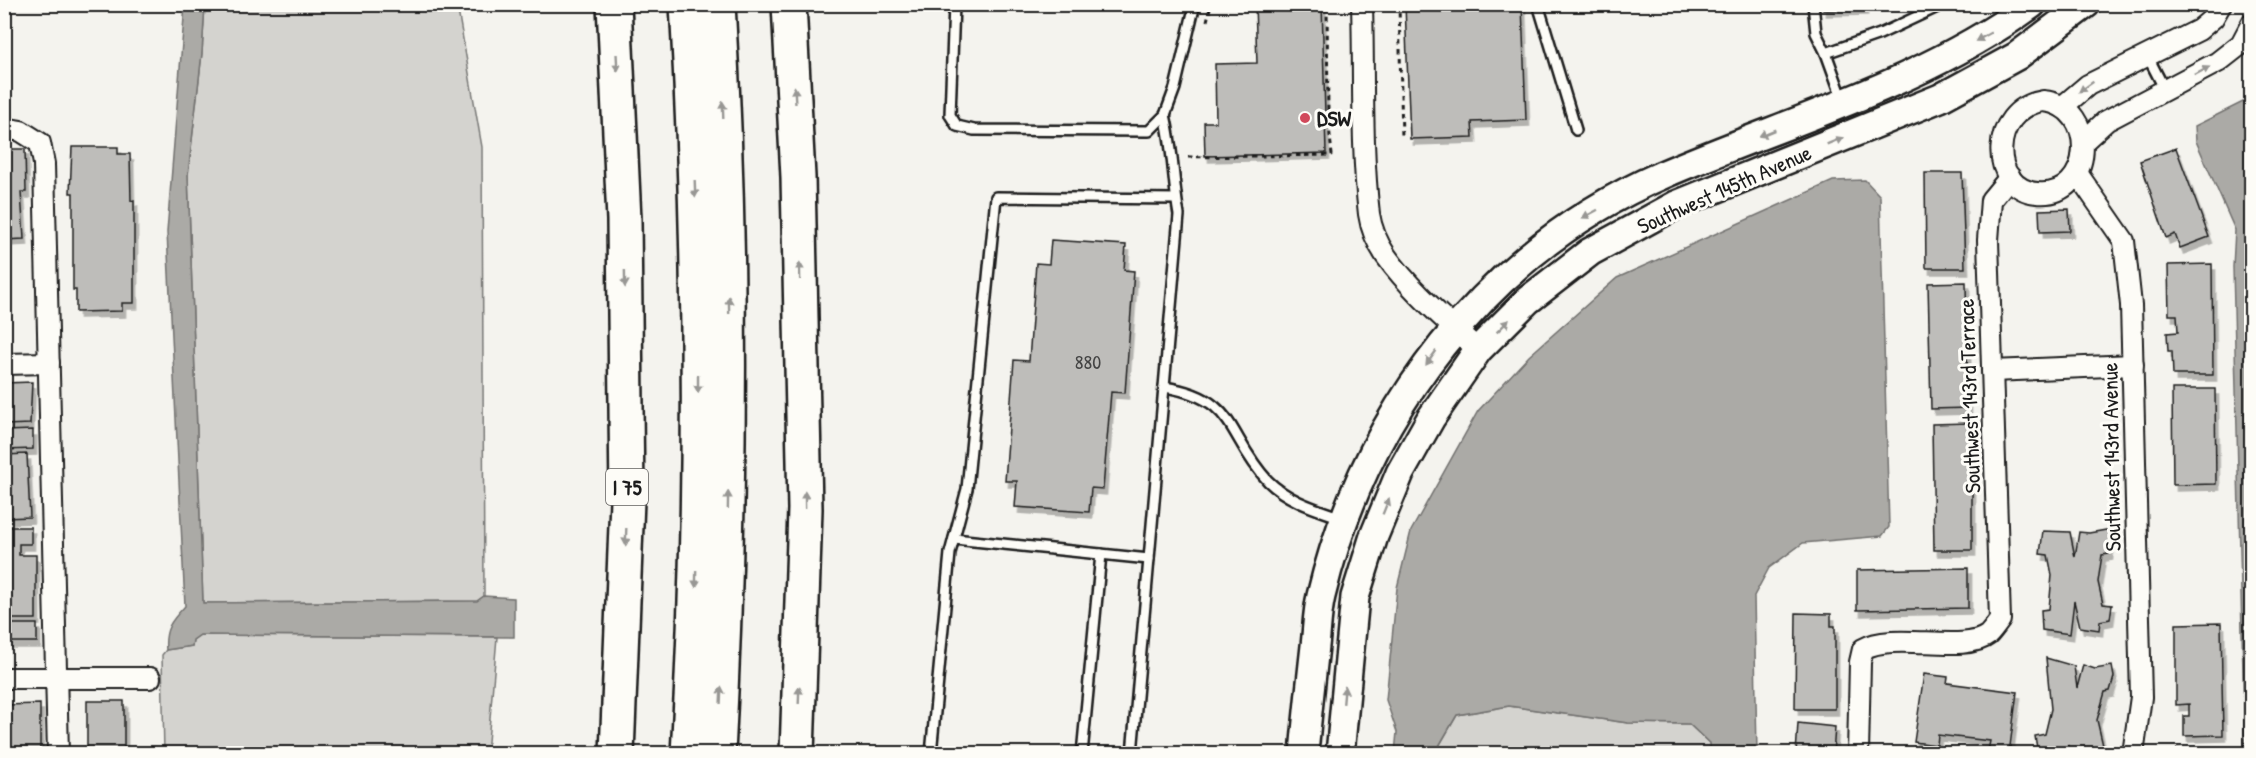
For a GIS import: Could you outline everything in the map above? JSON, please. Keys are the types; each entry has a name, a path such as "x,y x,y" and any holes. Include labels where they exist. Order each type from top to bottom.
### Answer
{"highway":[{"name":"I 75","path":"614,4 624,220 627,500 617,753"},
{"path":"687,4 696,219 699,394 694,620 688,753"},
{"path":"718,4 727,206 729,394 728,541 718,753"},
{"path":"789,4 798,177 805,509 797,753"}],"street":[{"path":"1362,4 1365,135 1369,215 1373,230 1386,255 1454,328 1478,350"},
{"name":"Southwest 145th Avenue","path":"1304,753 1320,597 1344,518 1363,473 1405,395 1454,328 1507,274 1574,222 1659,176 1928,68 2000,28 2032,4"},
{"name":"Southwest 145th Avenue","path":"1340,753 1355,597 1374,536 1400,474 1431,418 1478,350 1528,300 1590,252 1676,205 1940,98 2017,56 2086,4"},
{"path":"2062,107 2088,85 2199,30 2213,18 2221,4"},
{"path":"2084,141 2106,121 2218,62 2241,44 2252,23"},
{"path":"2048,102 2062,107 2073,116 2084,141 2084,156 2077,173 2066,186 2052,193 2036,194 2021,188 2010,177 2001,150 2003,133 2012,116 2030,104 2048,102"},
{"path":"4,128 21,131 40,143 44,164 58,753"},
{"name":"Southwest 143rd Avenue","path":"2077,173 2124,241 2131,305 2141,697 2133,753"},
{"name":"Southwest 143rd Terrace","path":"1858,753 1860,662 1861,653 1867,647 1885,643 1968,641 1986,636 2000,620 1988,240 1991,200 2010,177"},
{"path":"4,364 49,363"},
{"path":"1992,371 2133,365"},
{"path":"4,678 150,678"}],"lane":[{"path":"954,4 950,115 957,126 974,130 1149,131 1165,115 1175,88 1195,4"},
{"path":"1538,4 1576,130"},
{"path":"1813,4 1816,33 1844,102"},
{"path":"1826,53 1880,34 1944,4"},
{"path":"2147,56 2165,90"},
{"path":"1132,753 1179,215 1173,150 1165,115"},
{"path":"931,753 950,553 967,489 996,197 1176,199"},
{"path":"1164,387 1199,396 1213,404 1224,413 1244,448 1269,482 1303,504 1344,518"},
{"path":"954,539 1149,559"},
{"path":"1082,753 1101,554"}],"path":[{"path":"1207,21 1211,4"},
{"path":"1188,158 1332,155 1328,116 1327,4"},
{"path":"1399,4 1402,139"}],"shaded area":[{"path":"185,5 205,5 188,175 203,603 477,601 484,596 514,598 514,637 200,635 193,640 192,646 166,650 166,636 170,626 185,606 167,232"},
{"path":"205,5 457,5 482,147 484,596 477,601 203,603 188,175"},
{"path":"2251,98 2252,753 2245,754 2233,267 2235,230 2196,141 2195,126"},
{"path":"1865,180 1880,196 1889,527 1882,536 1803,543 1769,568 1754,596 1757,753 1710,753 1709,743 1689,724 1628,723 1509,706 1457,715 1439,746 1439,753 1395,753 1397,732 1386,700 1397,588 1411,531 1478,411 1529,356 1617,278 1833,181"},
{"path":"200,635 497,637 487,753 164,753 162,655 166,650 192,646 193,640"},
{"path":"1509,706 1628,723 1689,724 1709,743 1710,753 1439,754 1439,746 1457,715"}],"building":[{"path":"1255,4 1322,4 1326,153 1205,156 1204,122 1216,122 1215,64 1257,63"},
{"path":"1405,4 1522,4 1526,120 1472,122 1473,137 1410,139"},
{"path":"1823,4 1864,4 1864,9 1823,10"},
{"path":"72,147 118,147 118,154 130,154 131,201 134,200 134,303 122,303 122,311 76,312 76,290 73,290 73,193 70,193"},
{"path":"2176,148 2209,237 2180,248 2175,234 2166,238 2140,161"},
{"path":"4,149 25,149 26,192 21,192 24,239 4,240"},
{"path":"1925,173 1962,173 1965,268 1926,268"},
{"path":"2069,209 2070,231 2040,232 2039,210"},
{"path":"1051,240 1126,245 1124,270 1134,271 1125,393 1111,392 1103,489 1091,488 1089,512 1015,507 1017,481 1005,481 1014,360 1029,361 1036,263 1049,264"},
{"path":"2212,264 2213,375 2173,375 2172,351 2168,351 2167,333 2178,332 2177,315 2169,315 2168,265"},
{"path":"1966,282 1968,408 1931,409 1928,283"},
{"path":"32,382 30,424 4,425 4,383"},
{"path":"2172,389 2215,389 2216,484 2173,485"},
{"path":"1969,423 1969,466 1972,466 1972,550 1934,550 1932,424"},
{"path":"33,430 33,449 4,450 4,431"},
{"path":"27,454 30,517 4,518 4,455"},
{"path":"4,527 31,527 31,544 19,544 19,555 36,555 36,619 8,619 8,624 37,624 37,642 4,642"},
{"path":"2112,529 2109,554 2102,555 2098,582 2103,604 2112,605 2110,619 2100,621 2099,630 2080,627 2074,601 2070,634 2042,630 2041,610 2049,609 2052,575 2048,555 2040,554 2043,531 2070,532 2075,557 2079,532 2089,533"},
{"path":"1968,568 1968,608 1857,610 1857,570"},
{"path":"1796,613 1831,614 1831,626 1835,626 1835,709 1795,709"},
{"path":"2221,623 2223,735 2184,736 2184,716 2189,716 2189,704 2176,705 2176,624"},
{"path":"2046,658 2074,666 2077,688 2083,665 2095,669 2112,666 2114,677 2110,691 2105,692 2097,720 2105,754 2069,754 2068,745 2066,754 2038,754 2035,736 2045,734 2051,709"},
{"path":"1924,674 1948,677 1947,683 2017,692 2009,754 1988,751 1990,741 1938,735 1937,745 1914,742"},
{"path":"87,701 124,701 124,753 146,754 87,754"},
{"path":"40,704 40,754 4,754 4,705"},
{"path":"1798,723 1835,727 1833,754 1796,754"},
{"path":"2177,749 2213,753 2213,754 2176,754"}],"place":[{"name":"DSW","path":"1305,118"}]}
